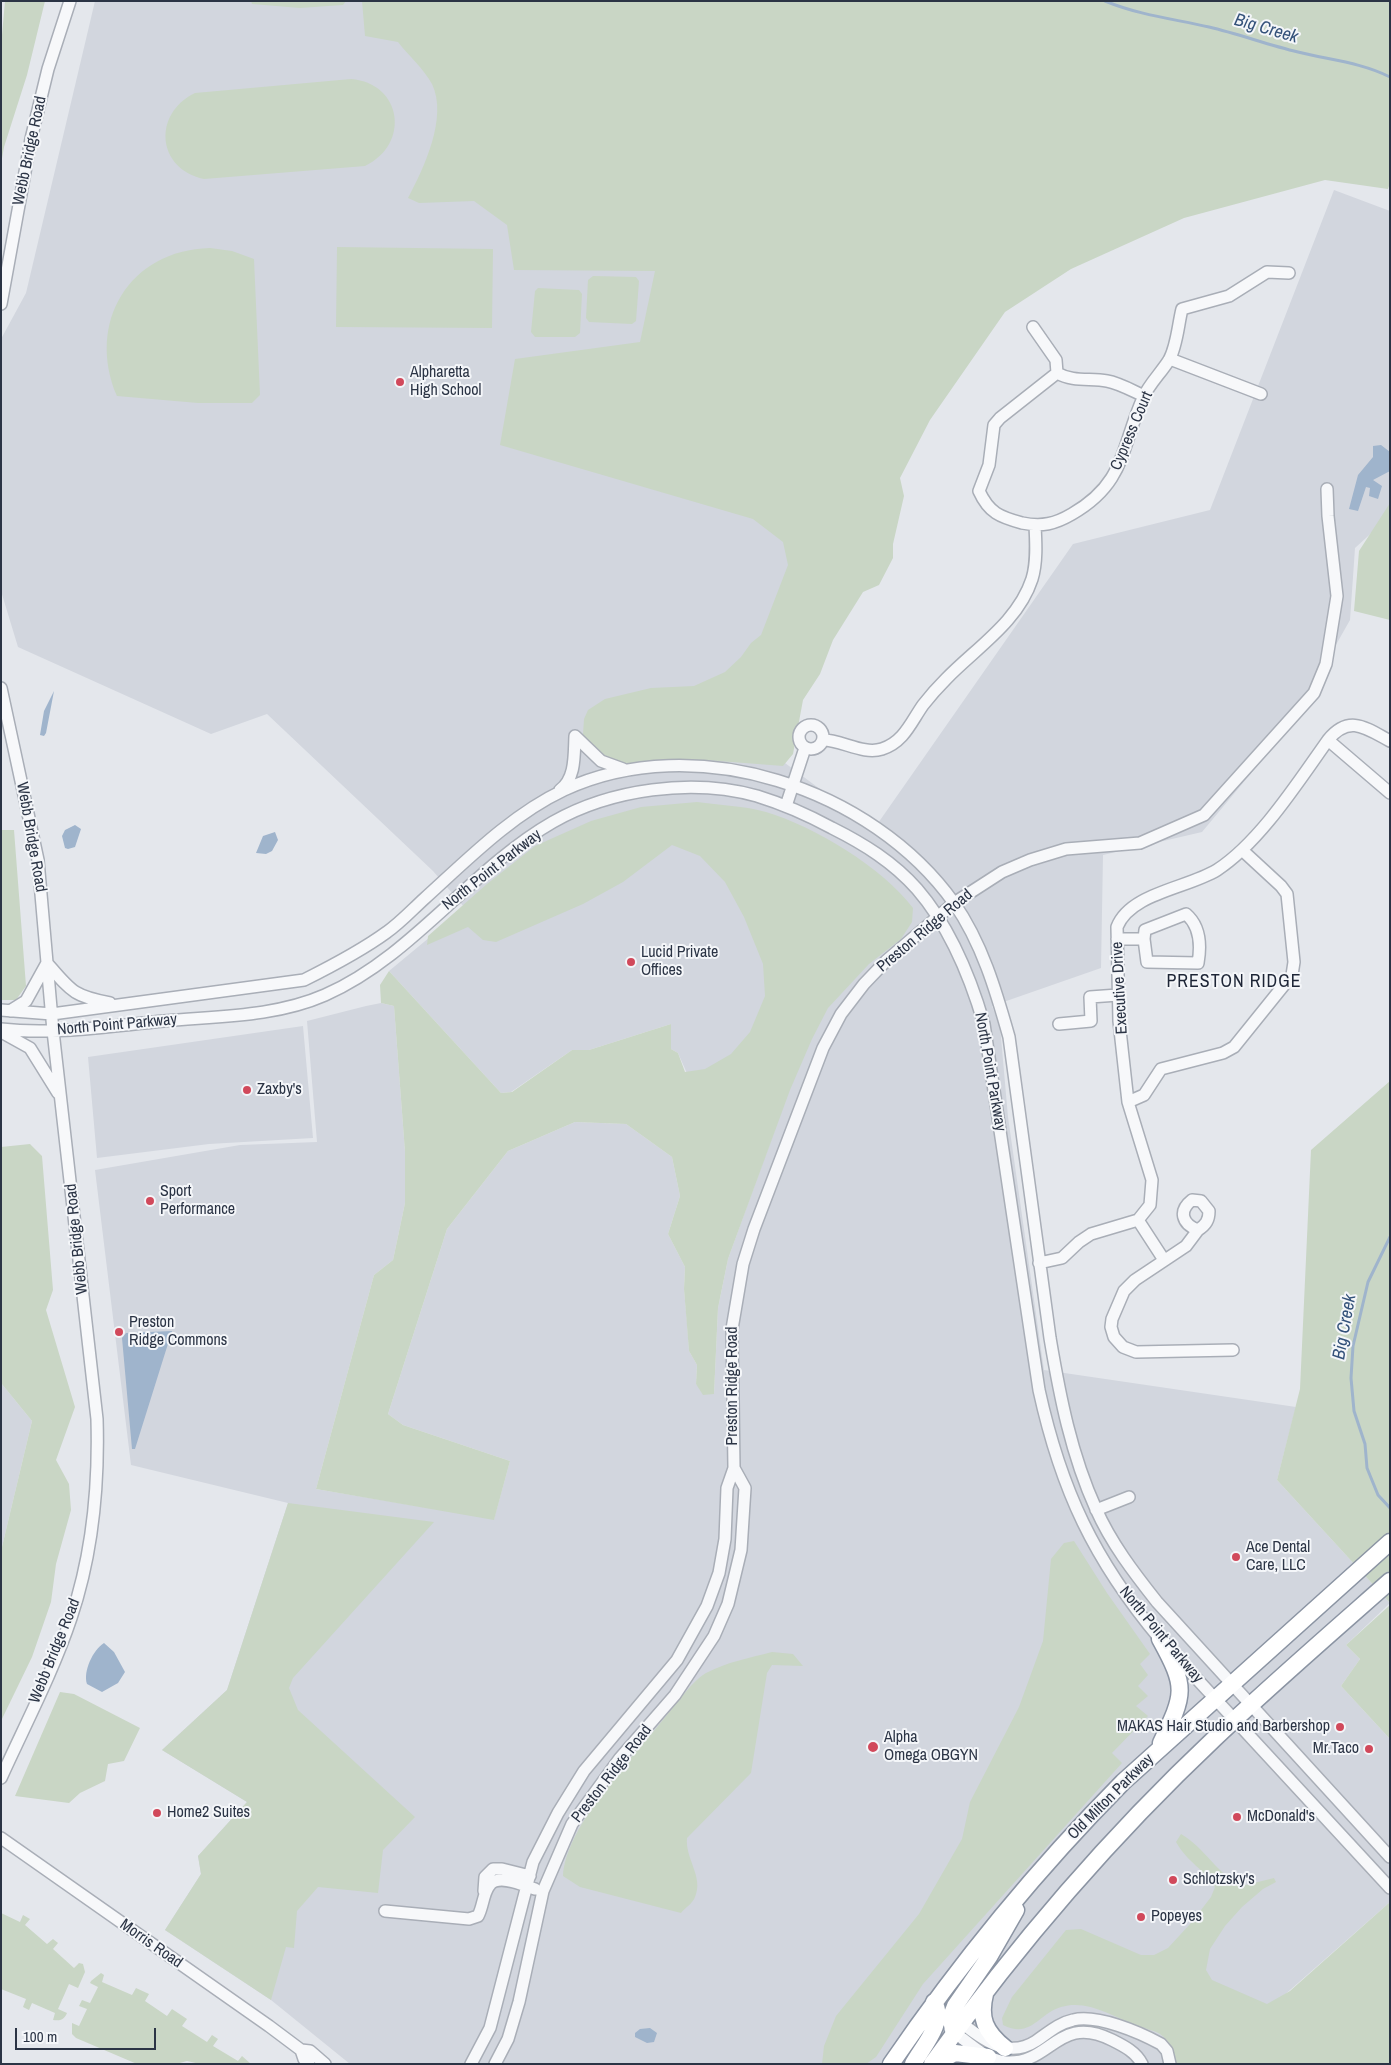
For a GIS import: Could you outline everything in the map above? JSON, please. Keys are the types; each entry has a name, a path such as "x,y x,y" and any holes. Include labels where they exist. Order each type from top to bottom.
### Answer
{"highway":[{"name":"Old Milton Parkway","path":"933,2064 944,2018 1026,1887 1090,1815 1215,1698 1390,1542"},
{"name":"Old Milton Parkway","path":"891,2064 944,2018 985,1992 1046,1916 1107,1847 1235,1719 1388,1582"},
{"path":"1157,1752 1176,1713 1181,1690 1176,1667 1160,1639"},
{"path":"985,1992 981,2012 982,2020 989,2033 1005,2048"},
{"path":"913,2064 944,2018"},
{"path":"933,2064 955,2053 988,2057"}],"street":[{"name":"Webb Bridge Road","path":"1,304 32,139 48,69 70,1"},
{"name":"Cypress Court","path":"1035,526 1056,523 1088,505 1110,484 1124,455 1144,396 1170,359 1182,309 1229,296 1267,272 1289,273"},
{"path":"1033,328 1056,360 1057,373"},
{"path":"1170,359 1261,394"},
{"path":"1057,373 1069,380 1080,378 1110,381 1144,396"},
{"path":"805,748 816,748 823,740 834,740 866,750 882,749 896,742 908,730 924,705 946,679 995,634 1021,602 1032,579 1036,551 1035,526 1002,517 986,505 979,491 989,465 994,425 1000,418 1057,373"},
{"name":"Preston Ridge Road","path":"471,2064 490,2028 533,1862 558,1813 584,1771 677,1660 697,1626 719,1573 725,1539 727,1488 734,1468 732,1329 740,1279 754,1229 823,1048 841,1014 869,978 938,917 954,903 1002,872 1030,860 1066,849 1140,843 1204,815 1314,694 1326,664 1337,596 1328,516 1327,489"},
{"name":"Webb Bridge Road","path":"1,688 38,860 53,1031 97,1419 99,1469 94,1522 84,1572 71,1618 1,1778"},
{"path":"786,806 805,748 799,738 801,730 808,725 820,728 823,740"},
{"name":"Executive Drive","path":"1138,1220 1150,1205 1152,1180 1128,1102 1118,995 1117,927 1121,916 1126,911 1173,888 1198,880 1217,870 1242,850 1285,800 1328,740 1342,727 1363,726 1390,741"},
{"path":"552,797 565,787 570,778 575,736 600,761 617,768 630,769"},
{"path":"1328,740 1390,792"},
{"name":"North Point Parkway","path":"6,1011 52,1014 304,980 332,966 388,931 517,818 564,790 619,771 675,767 721,769 765,777 794,786 845,808 893,839 928,872 954,903 983,958 997,993 1008,1037 1050,1338 1066,1423 1096,1510 1129,1567 1157,1602 1390,1857"},
{"name":"North Point Parkway","path":"1,1031 53,1031 290,1008 326,994 364,973 399,947 517,845 553,822 580,809 608,800 645,792 686,788 719,789 755,796 786,806 861,843 889,862 919,892 938,917 968,973 984,1024 1037,1380 1048,1432 1064,1478 1092,1543 1122,1590 1160,1639 1390,1888"},
{"path":"1128,1102 1144,1095 1161,1069 1222,1053 1234,1047 1292,974 1294,962 1287,894 1281,886 1242,850"},
{"path":"1186,914 1194,921 1200,950 1198,963 1148,962 1144,939 1146,930 1186,914"},
{"path":"1117,939 1144,939"},
{"path":"6,1011 26,1001 47,963 72,992 91,999 120,1005"},
{"path":"1059,1024 1091,1021 1090,998 1118,995"},
{"path":"1,1031 30,1048 61,1097"},
{"path":"1039,1263 1062,1258 1091,1234 1138,1220 1164,1260"},
{"path":"1198,1230 1186,1246 1135,1280 1124,1291 1112,1319 1114,1337 1123,1347 1136,1352 1233,1350"},
{"name":"Preston Ridge Road","path":"495,2064 508,2039 519,2002 543,1891 572,1824 620,1758 675,1695 714,1636 731,1594 741,1550 745,1488 734,1468"},
{"path":"1096,1510 1129,1497"},
{"path":"1,1766 16,1744"},
{"name":"Morris Road","path":"1,1838 301,2050 310,2050 325,2064"},
{"path":"385,1911 469,1919 478,1916 482,1908 485,1877 489,1871 502,1869 529,1881 543,1891"},
{"path":"944,2018 993,2046 1005,2048 1018,2048 1033,2042 1057,2026 1073,2020 1092,2019 1161,2044 1167,2051 1170,2064"},
{"path":"944,2018 988,2057 1006,2062 1023,2061 1070,2035 1082,2031 1095,2032 1127,2048 1142,2064"},
{"name":"Morris Road","path":"301,2050 304,2059 309,2064"}],"shaded area":[{"path":"95,1 434,1 720,276 820,413 781,760 844,807 876,826 1073,544 1210,510 1334,190 1390,211 1390,516 1355,548 1350,620 1289,728 1202,832 1103,855 1101,968 992,1006 1000,1026 1008,1117 1044,1370 1296,1407 1277,1480 1390,1603 1346,1645 1360,1659 1341,1686 1390,1739 1390,1902 1206,2064 350,2064 271,2000 165,1930 201,1874 198,1856 247,1802 162,1750 227,1690 288,1503 131,1465 95,1170 240,1145 317,1142 307,1021 381,1003 394,1006 405,1152 405,1203 393,1260 374,1275 316,1489 494,1519 510,1461 403,1425 388,1414 447,1229 508,1151 575,1122 626,1124 672,1157 680,1196 668,1234 685,1267 684,1289 689,1351 697,1365 696,1384 714,1394 718,1308 728,1259 775,1129 693,1087 678,1053 671,1049 671,1024 589,1050 572,1050 511,1092 501,1093 389,971 465,908 433,871 267,714 211,734 18,647 1,591 1,339 26,293"},
{"path":"303,1026 313,1138 209,1144 97,1158 88,1057"},
{"path":"1,1383 32,1421 1,1551"}],"green space":[{"path":"5,1 45,1 27,75 4,147 1,164 2,35"},
{"path":"251,1 346,1 343,5 300,8 252,4"},
{"path":"362,1 1390,1 1390,183 1388,189 1325,180 1184,218 1071,269 1005,312 930,420 900,478 904,496 893,544 893,558 879,585 863,592 833,640 820,674 803,700 793,754 783,766 706,760 624,764 603,760 587,746 583,734 584,719 588,710 605,699 651,688 694,686 725,672 741,657 751,643 761,635 788,565 783,542 753,519 500,445 515,359 640,342 655,271 514,270 507,225 474,201 419,203 408,198 421,172 432,142 436,127 436,97 429,78 398,42 365,36"},
{"path":"351,79 368,83 381,91 390,102 394,116 394,130 389,144 380,156 365,166 204,179 188,173 177,164 169,153 166,140 167,127 172,114 181,102 195,93"},
{"path":"337,247 493,249 492,328 336,327"},
{"path":"210,248 232,251 254,259 260,395 252,403 198,403 117,396 109,369 107,342 111,318 122,295 137,276 157,262 181,252"},
{"path":"593,276 636,277 639,281 636,321 632,324 589,322 586,318 588,280"},
{"path":"538,288 579,290 582,294 580,333 575,337 535,337 531,332 535,291"},
{"path":"1390,503 1390,620 1354,611 1359,551"},
{"path":"697,802 758,810 805,827 846,850 866,864 884,878 913,908 912,922 901,939 869,964 828,1008 790,1090 728,1259 718,1308 714,1394 703,1395 696,1384 697,1365 689,1351 684,1289 685,1267 668,1234 680,1196 672,1157 626,1124 575,1122 508,1151 447,1229 388,1414 403,1425 510,1461 494,1520 316,1489 374,1275 393,1260 405,1203 405,1152 394,1006 381,1003 380,985 389,971 501,1093 512,1092 572,1050 589,1050 671,1024 671,1049 678,1053 685,1072 705,1069 731,1054 750,1032 765,996 763,964 744,917 725,882 700,856 672,845 623,882 583,904 496,942 483,940 468,927 427,945 428,936 487,884 535,846 591,821 641,807"},
{"path":"1,830 14,830 26,986 16,1000 1,1000"},
{"path":"1390,1081 1390,1603 1277,1480 1300,1389 1311,1150"},
{"path":"30,1144 42,1156 53,1290 46,1310 75,1407 56,1460 69,1484 71,1510 56,1564 51,1602 32,1657 1,1721 1,1551 32,1421 1,1383 1,1147"},
{"path":"288,1503 434,1522 293,1678 289,1688 298,1710 415,1817 383,1850 378,1893 318,1887 297,1911 294,1948 286,1947 271,2000 165,1930 201,1874 198,1856 247,1802 162,1750 227,1690"},
{"path":"1074,1541 1107,1593 1150,1654 1140,1664 1148,1675 1138,1686 1148,1696 1136,1706 1148,1716 1112,1753 1122,1763 923,1984 876,2057 866,2064 822,2064 824,2046 836,2016 919,1914 962,1839 970,1802 1019,1707 1043,1641 1051,1559 1064,1543"},
{"path":"1390,1605 1390,1739 1341,1686 1360,1659 1346,1645"},
{"path":"772,1652 793,1654 803,1666 772,1665 767,1673 751,1773 687,1838 687,1846 697,1882 695,1897 691,1903 681,1913 580,1887 563,1876 567,1857 575,1836 587,1815 618,1774 689,1688 706,1673 714,1669"},
{"path":"60,1692 74,1694 140,1728 124,1761 108,1764 105,1781 80,1793 69,1803 15,1796"},
{"path":"1181,1834 1197,1846 1225,1875 1242,1886 1274,1878 1276,1882 1263,1889 1242,1907 1225,1926 1210,1949 1206,1970 1212,1980 1267,2004 1290,1991 1390,1902 1390,2064 1175,2064 1171,2047 1160,2034 1099,2010 1080,2005 1071,2005 1053,2010 1034,2024 1021,2029 1013,2029 1003,2025 1002,2018 1012,1997 1066,1930 1081,1929 1141,1955 1154,1955 1168,1948 1191,1923 1211,1897 1215,1887 1180,1849 1176,1842"},
{"path":"1,1913 20,1922 23,1915 30,1919 25,1925 47,1944 53,1939 58,1943 53,1949 74,1968 79,1963 83,1964 85,1972 78,1988 69,1984 58,2009 67,2013 62,2020 53,2020 55,2013 32,2003 29,2010 23,2007 26,1999 1,1989"},
{"path":"101,1973 104,1975 102,1982 132,1995 136,1988 149,1994 145,2001 167,2016 172,2009 187,2019 182,2026 207,2042 212,2035 218,2039 213,2046 238,2061 242,2056 251,2064 200,2064 187,2061 176,2064 137,2064 76,2038 72,2034 72,2023 79,2026 87,2009 79,2006 82,2000 90,2003 98,1987 90,1983"}],"water":[{"path":"1381,445 1390,452 1390,471 1373,480 1382,486 1378,499 1369,496 1370,488 1366,487 1358,511 1349,509 1358,475 1373,457 1373,446"},
{"path":"54,691 46,733 44,736 40,735 44,711"},
{"path":"75,825 81,829 75,847 65,848 62,836 65,830"},
{"path":"275,832 278,840 272,851 266,854 256,853 263,836"},
{"path":"172,1331 135,1449 132,1449 122,1338 126,1333"},
{"path":"104,1643 114,1652 125,1672 118,1683 102,1692 87,1684 86,1673 96,1651"},
{"path":"650,2028 657,2033 654,2042 647,2043 635,2037 635,2033 640,2029"}],"waterway":[{"name":"Big Creek","path":"1105,1 1144,13 1209,27 1310,55 1356,65 1390,77"},
{"name":"Big Creek","path":"1390,1237 1368,1282 1353,1346 1351,1378 1354,1411 1365,1444 1367,1468 1378,1495 1390,1508"}],"place":[{"name":"Alpharetta High School","path":"400,382"},
{"name":"Lucid Private Offices","path":"631,962"},
{"name":"Zaxby's","path":"247,1090"},
{"name":"Sport Performance","path":"150,1201"},
{"name":"Preston Ridge Commons","path":"119,1332"},
{"name":"Ace Dental Care, LLC","path":"1236,1557"},
{"name":"MAKAS Hair Studio and Barbershop","path":"1340,1727"},
{"name":"Alpha Omega OBGYN","path":"873,1747"},
{"name":"Mr.Taco","path":"1369,1749"},
{"name":"Home2 Suites","path":"157,1813"},
{"name":"McDonald's","path":"1237,1817"},
{"name":"Schlotzsky's","path":"1173,1880"},
{"name":"Popeyes","path":"1141,1917"}],"district":[{"name":"PRESTON RIDGE","path":"1234,982"}]}
